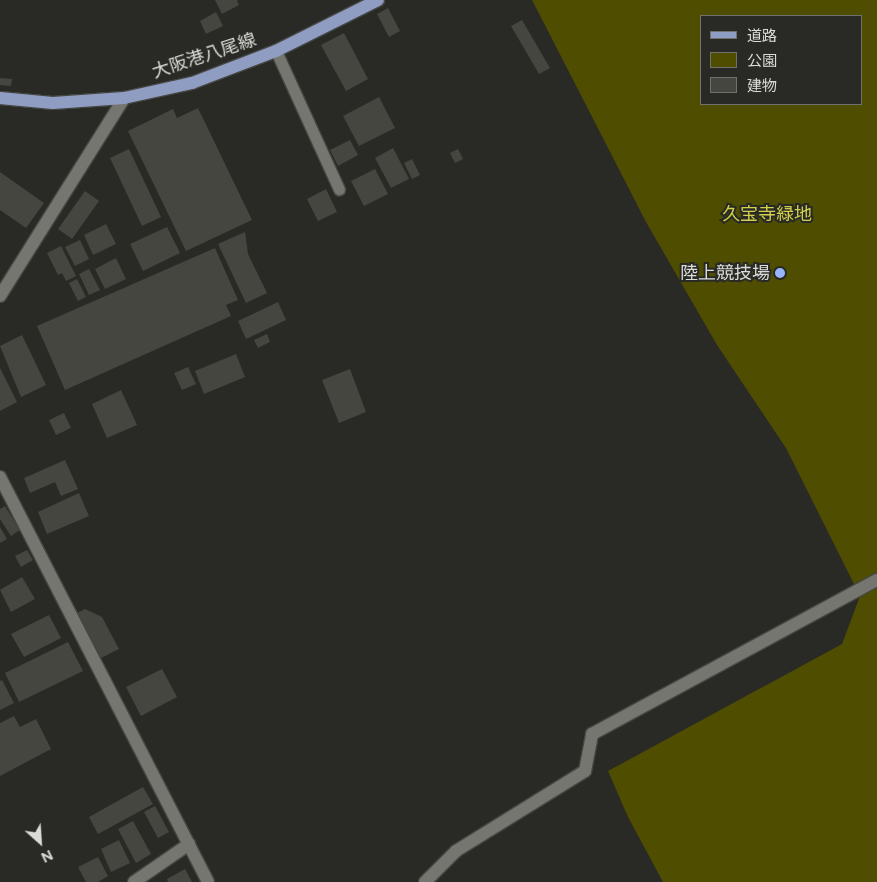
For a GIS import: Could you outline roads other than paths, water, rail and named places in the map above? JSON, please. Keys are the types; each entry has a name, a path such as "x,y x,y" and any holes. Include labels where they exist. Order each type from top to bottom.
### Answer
{"main road":[{"name":"大阪港八尾線","path":"0,98 53,103 124,98 192,83 276,51 378,0"}],"street":[{"path":"0,296 124,98"},
{"path":"0,478 208,882"},
{"path":"425,882 456,851 585,771 592,734 877,580"},
{"path":"134,882 189,844"}],"lane":[{"path":"276,51 339,189"}],"place":[{"name":"陸上競技場","path":"780,273"}],"park label":[{"name":"久宝寺緑地","path":"767,214"}]}
